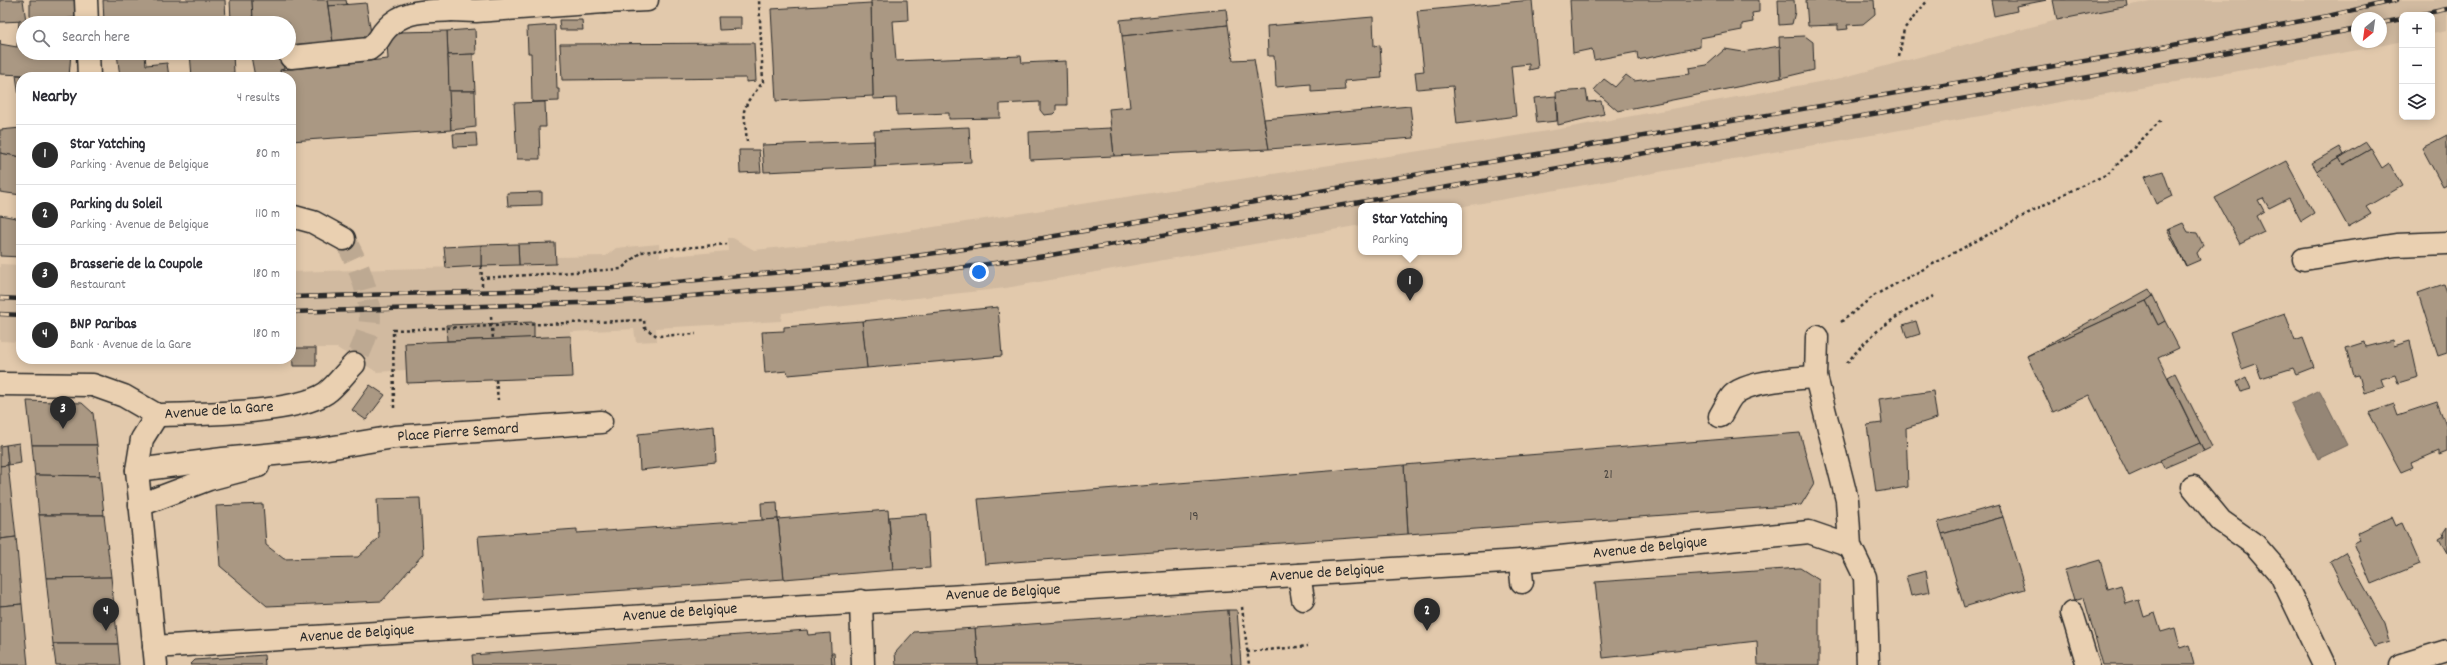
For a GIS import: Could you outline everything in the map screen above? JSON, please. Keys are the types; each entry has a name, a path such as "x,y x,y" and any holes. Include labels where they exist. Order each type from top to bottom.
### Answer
{"street":[{"path":"86,0 86,16"},
{"path":"296,56 369,48 379,42 386,30 397,19 409,12 450,5 476,11 604,1 647,0"},
{"path":"88,60 89,72"},
{"path":"296,217 313,222 344,239"},
{"path":"2304,258 2396,245 2447,243"},
{"path":"1817,337 1816,376 1847,500 1850,546 1865,577 1868,665"},
{"name":"Avenue de la Gare","path":"155,656 137,470 142,439 157,415 217,413 298,404 326,393 354,364"},
{"path":"1720,416 1733,394 1746,388 1785,380 1816,376"},
{"path":"0,384 93,385 124,396 157,415"},
{"name":"Place Pierre Semard","path":"137,470 223,459 316,450 394,437 601,422"},
{"name":"Place Pierre Semard","path":"140,505 209,479 316,450"},
{"path":"2193,487 2221,521 2255,544 2281,575 2324,665"},
{"name":"Avenue de Belgique","path":"155,656 861,602 1239,578 1299,575 1521,572 1809,532 1850,546"},
{"path":"1299,575 1303,599"},
{"path":"861,602 863,665"},
{"path":"2072,613 2088,665"},
{"path":"2401,665 2447,651"}],"path":[{"path":"747,142 744,111 748,101 763,82 759,0"},
{"path":"1899,56 1904,29 1928,0"},
{"path":"1817,337 1875,295 2066,193 2108,174 2161,120"},
{"path":"482,278 621,269 641,252 727,244"},
{"path":"481,266 482,286"},
{"path":"1822,400 1841,370 1862,344 1897,314 1934,296"},
{"path":"491,317 494,339"},
{"path":"394,437 393,330 644,320 645,328 657,336 696,334"},
{"path":"1239,578 1248,665"},
{"path":"1247,652 1308,646"}],"shaded area":[{"path":"2156,0 2447,0 2447,31 2435,33 2435,12 2399,12 2399,42 2387,44 2387,12 2351,12 2351,48 2370,48 1462,206 1462,203 1358,203 1358,226 1006,288 782,313 781,321 656,328 657,341 636,342 634,329 571,332 573,377 407,383 406,370 377,372 337,348 296,348 296,272 556,264 556,257 606,256 616,248 659,244 660,257 728,251 727,238 733,238 754,250 844,241 1560,129 1841,78 2057,20"},
{"path":"0,264 16,265 16,342 0,341"},
{"path":"2319,390 2347,445 2318,459 2291,404"}],"building":[{"path":"0,0 23,0 25,16 16,16 16,21 0,22"},
{"path":"30,0 75,0 75,16 30,16"},
{"path":"103,0 225,0 226,16 104,16"},
{"path":"230,0 252,0 253,16 231,16"},
{"path":"252,0 327,0 333,42 296,45 296,16 253,16"},
{"path":"327,0 346,0 347,5 328,6"},
{"path":"871,0 907,0 908,20 893,21 896,61 1021,56 1022,63 1066,61 1067,105 1056,105 1056,111 1053,114 1044,115 1040,110 1040,102 1000,104 1000,118 949,119 949,113 897,115 896,98 873,99"},
{"path":"1532,0 1538,68 1529,70 1529,64 1511,66 1516,116 1457,124 1453,86 1417,89 1415,72 1424,71 1417,11"},
{"path":"1570,0 1759,0 1759,12 1752,13 1753,22 1742,24 1742,30 1700,38 1700,47 1638,60 1637,52 1594,60 1592,49 1573,53"},
{"path":"1778,0 1794,0 1795,12 1792,24 1779,25"},
{"path":"1806,0 1874,0 1875,14 1863,24 1847,25 1848,29 1838,30 1838,25 1808,26"},
{"path":"1991,0 2047,0 2016,6 2017,11 1994,16"},
{"path":"2053,0 2127,0 2128,6 2057,20"},
{"path":"366,3 372,39 333,42 328,6"},
{"path":"871,3 873,96 776,101 771,9"},
{"path":"1226,9 1228,25 1122,36 1120,20"},
{"path":"718,17 741,17 741,29 719,30"},
{"path":"1373,17 1374,46 1380,45 1382,78 1344,81 1345,90 1311,92 1311,84 1276,87 1274,56 1268,56 1267,26"},
{"path":"559,20 582,20 583,30 560,30"},
{"path":"555,25 557,89 559,89 559,101 532,102 531,53 528,53 527,27"},
{"path":"1228,25 1233,60 1254,59 1269,149 1114,156 1109,109 1130,107 1122,36"},
{"path":"475,29 476,54 448,55 447,31"},
{"path":"447,31 451,130 296,141 296,72 280,72 280,70 388,59 387,42 400,32"},
{"path":"1805,36 1813,42 1814,70 1781,78 1779,37"},
{"path":"754,43 756,81 746,82 746,78 562,80 560,44"},
{"path":"0,44 16,47 16,60 70,60 69,72 16,72 16,75 0,74"},
{"path":"1780,46 1781,78 1618,111 1594,90 1604,79 1615,87 1626,75 1634,81 1690,74 1689,68 1707,65 1725,49 1743,52"},
{"path":"473,54 475,91 449,91 448,55"},
{"path":"118,60 146,60 146,65 167,63 168,72 119,72"},
{"path":"191,60 233,60 234,72 192,72"},
{"path":"252,60 283,60 284,69 280,70 280,72 254,72"},
{"path":"1586,90 1588,102 1601,101 1604,114 1558,125 1556,92"},
{"path":"449,91 475,91 476,127 451,130"},
{"path":"1556,96 1557,121 1537,123 1534,98"},
{"path":"545,102 546,127 539,127 540,159 517,159 514,103"},
{"path":"1410,106 1414,138 1269,149 1264,119"},
{"path":"969,127 971,162 875,167 874,131"},
{"path":"16,128 16,156 0,153 0,130"},
{"path":"1111,128 1114,156 1030,160 1029,132"},
{"path":"476,133 477,146 454,147 453,134"},
{"path":"2447,135 2447,185 2443,187 2422,148"},
{"path":"874,141 875,167 764,172 762,145"},
{"path":"2366,142 2371,149 2343,165 2339,158"},
{"path":"2340,147 2344,155 2317,171 2312,163"},
{"path":"2371,149 2382,168 2389,163 2402,186 2366,207 2371,214 2348,227 2317,171 2339,158 2343,165"},
{"path":"739,150 759,150 761,172 740,173"},
{"path":"0,153 16,156 16,194 0,192"},
{"path":"2286,161 2314,213 2301,221 2289,198 2269,208 2263,198 2258,200 2264,211 2256,216 2264,232 2240,244 2215,198"},
{"path":"2163,171 2172,196 2156,204 2144,177"},
{"path":"542,192 542,205 508,206 507,193"},
{"path":"0,215 16,218 16,257 0,256"},
{"path":"2183,223 2188,232 2197,233 2203,245 2197,253 2200,260 2186,266 2169,229"},
{"path":"2169,229 2186,266 2167,230"},
{"path":"555,243 556,264 519,265 518,244"},
{"path":"518,244 519,265 481,266 481,245"},
{"path":"481,245 481,266 446,268 444,247"},
{"path":"2444,284 2447,292 2447,353 2438,356 2418,293"},
{"path":"2149,289 2153,296 2146,301 2027,356"},
{"path":"2153,296 2165,321 2158,325 2146,301"},
{"path":"2146,301 2158,325 2165,321 2179,348 2158,358 2200,443 2129,476 2089,395 2053,412 2027,356"},
{"path":"998,307 1002,356 867,368 862,321"},
{"path":"2285,313 2295,341 2303,338 2314,367 2296,374 2293,368 2261,378 2256,364 2242,369 2230,332"},
{"path":"862,321 867,368 788,375 787,371 765,373 762,332 784,331 784,327"},
{"path":"1916,321 1920,334 1907,338 1903,325"},
{"path":"534,322 534,338 447,341 446,325"},
{"path":"571,336 573,377 407,383 405,343"},
{"path":"2393,340 2394,346 2410,341 2418,377 2398,383 2395,375 2381,379 2384,387 2364,393 2359,375 2354,376 2346,348 2365,342 2366,347"},
{"path":"296,348 316,348 316,366 293,366 293,364 296,364"},
{"path":"2175,373 2212,447 2204,451 2168,377"},
{"path":"2246,377 2251,389 2241,392 2237,382"},
{"path":"370,385 385,395 366,420 352,410"},
{"path":"1933,391 1937,418 1906,428 1908,487 1876,492 1867,425 1882,423 1879,399"},
{"path":"27,401 82,403 93,413 97,445 32,445"},
{"path":"2437,402 2447,428 2447,452 2439,455 2439,451 2411,463 2413,467 2401,472 2369,413 2394,404 2398,415"},
{"path":"714,426 716,462 640,470 638,434"},
{"path":"1800,433 1814,484 1801,505 1408,534 1404,465"},
{"path":"19,443 21,463 8,465 6,445"},
{"path":"2200,443 2204,451 2164,468 2160,460"},
{"path":"6,445 8,465 0,466 0,446"},
{"path":"32,445 97,445 100,476 35,475"},
{"path":"8,465 16,537 0,539 0,466"},
{"path":"1404,465 1408,534 985,564 978,499"},
{"path":"35,475 100,476 104,515 39,515"},
{"path":"420,498 423,554 382,601 267,606 220,566 216,506 263,504 266,545 284,559 358,557 379,538 377,499"},
{"path":"777,502 778,519 762,520 761,503"},
{"path":"1999,505 2003,517 1942,534 1938,522"},
{"path":"888,510 893,570 784,579 778,519"},
{"path":"927,514 930,568 893,570 889,517"},
{"path":"39,515 104,515 111,577 46,578"},
{"path":"2003,517 2025,589 1964,607 1942,534"},
{"path":"2391,517 2395,526 2402,523 2420,564 2371,584 2354,543 2360,540 2357,533"},
{"path":"778,519 784,579 484,600 478,536 577,529 577,533"},
{"path":"2447,527 2447,553 2439,539 2444,536 2443,533"},
{"path":"16,537 22,604 0,606 0,539"},
{"path":"2345,552 2385,624 2390,642 2374,647 2330,561"},
{"path":"2100,560 2108,589 2121,585 2126,604 2139,600 2144,617 2155,613 2161,632 2175,628 2180,648 2189,645 2194,665 2103,665 2084,598 2074,601 2065,570"},
{"path":"1800,568 1819,580 1819,665 1758,665 1757,641 1603,658 1595,582"},
{"path":"1926,571 1930,592 1911,596 1906,576"},
{"path":"111,577 118,644 53,644 46,578"},
{"path":"22,604 28,665 0,665 0,606"},
{"path":"1228,610 1232,665 978,665 975,628"},
{"path":"1228,610 1237,610 1241,665 1232,665"},
{"path":"975,628 978,665 896,665 895,653 914,632"},
{"path":"807,630 808,635 830,633 832,665 473,665 472,655"},
{"path":"53,644 118,644 120,665 56,665"},
{"path":"831,653 834,653 835,665 832,665"},
{"path":"264,655 265,665 190,665 195,660"}],"tunnel":[{"path":"344,239 359,269 367,294 370,317 369,327 354,364"}],"railway":[{"path":"296,297 613,288 836,267 1043,238 2114,56 2328,16 2397,0"},
{"path":"2432,12 2447,9"},
{"path":"2387,22 2399,20"},
{"path":"296,312 611,302 837,285 1045,256 2118,72 2351,30"},
{"path":"0,298 16,299"},
{"path":"0,314 16,315"}],"place":[{"name":"Star Yatching","path":"1410,301"},
{"name":"Brasserie de la Coupole","path":"63,429"},
{"name":"BNP Paribas","path":"106,631"},
{"name":"Parking du Soleil","path":"1427,631"}]}
